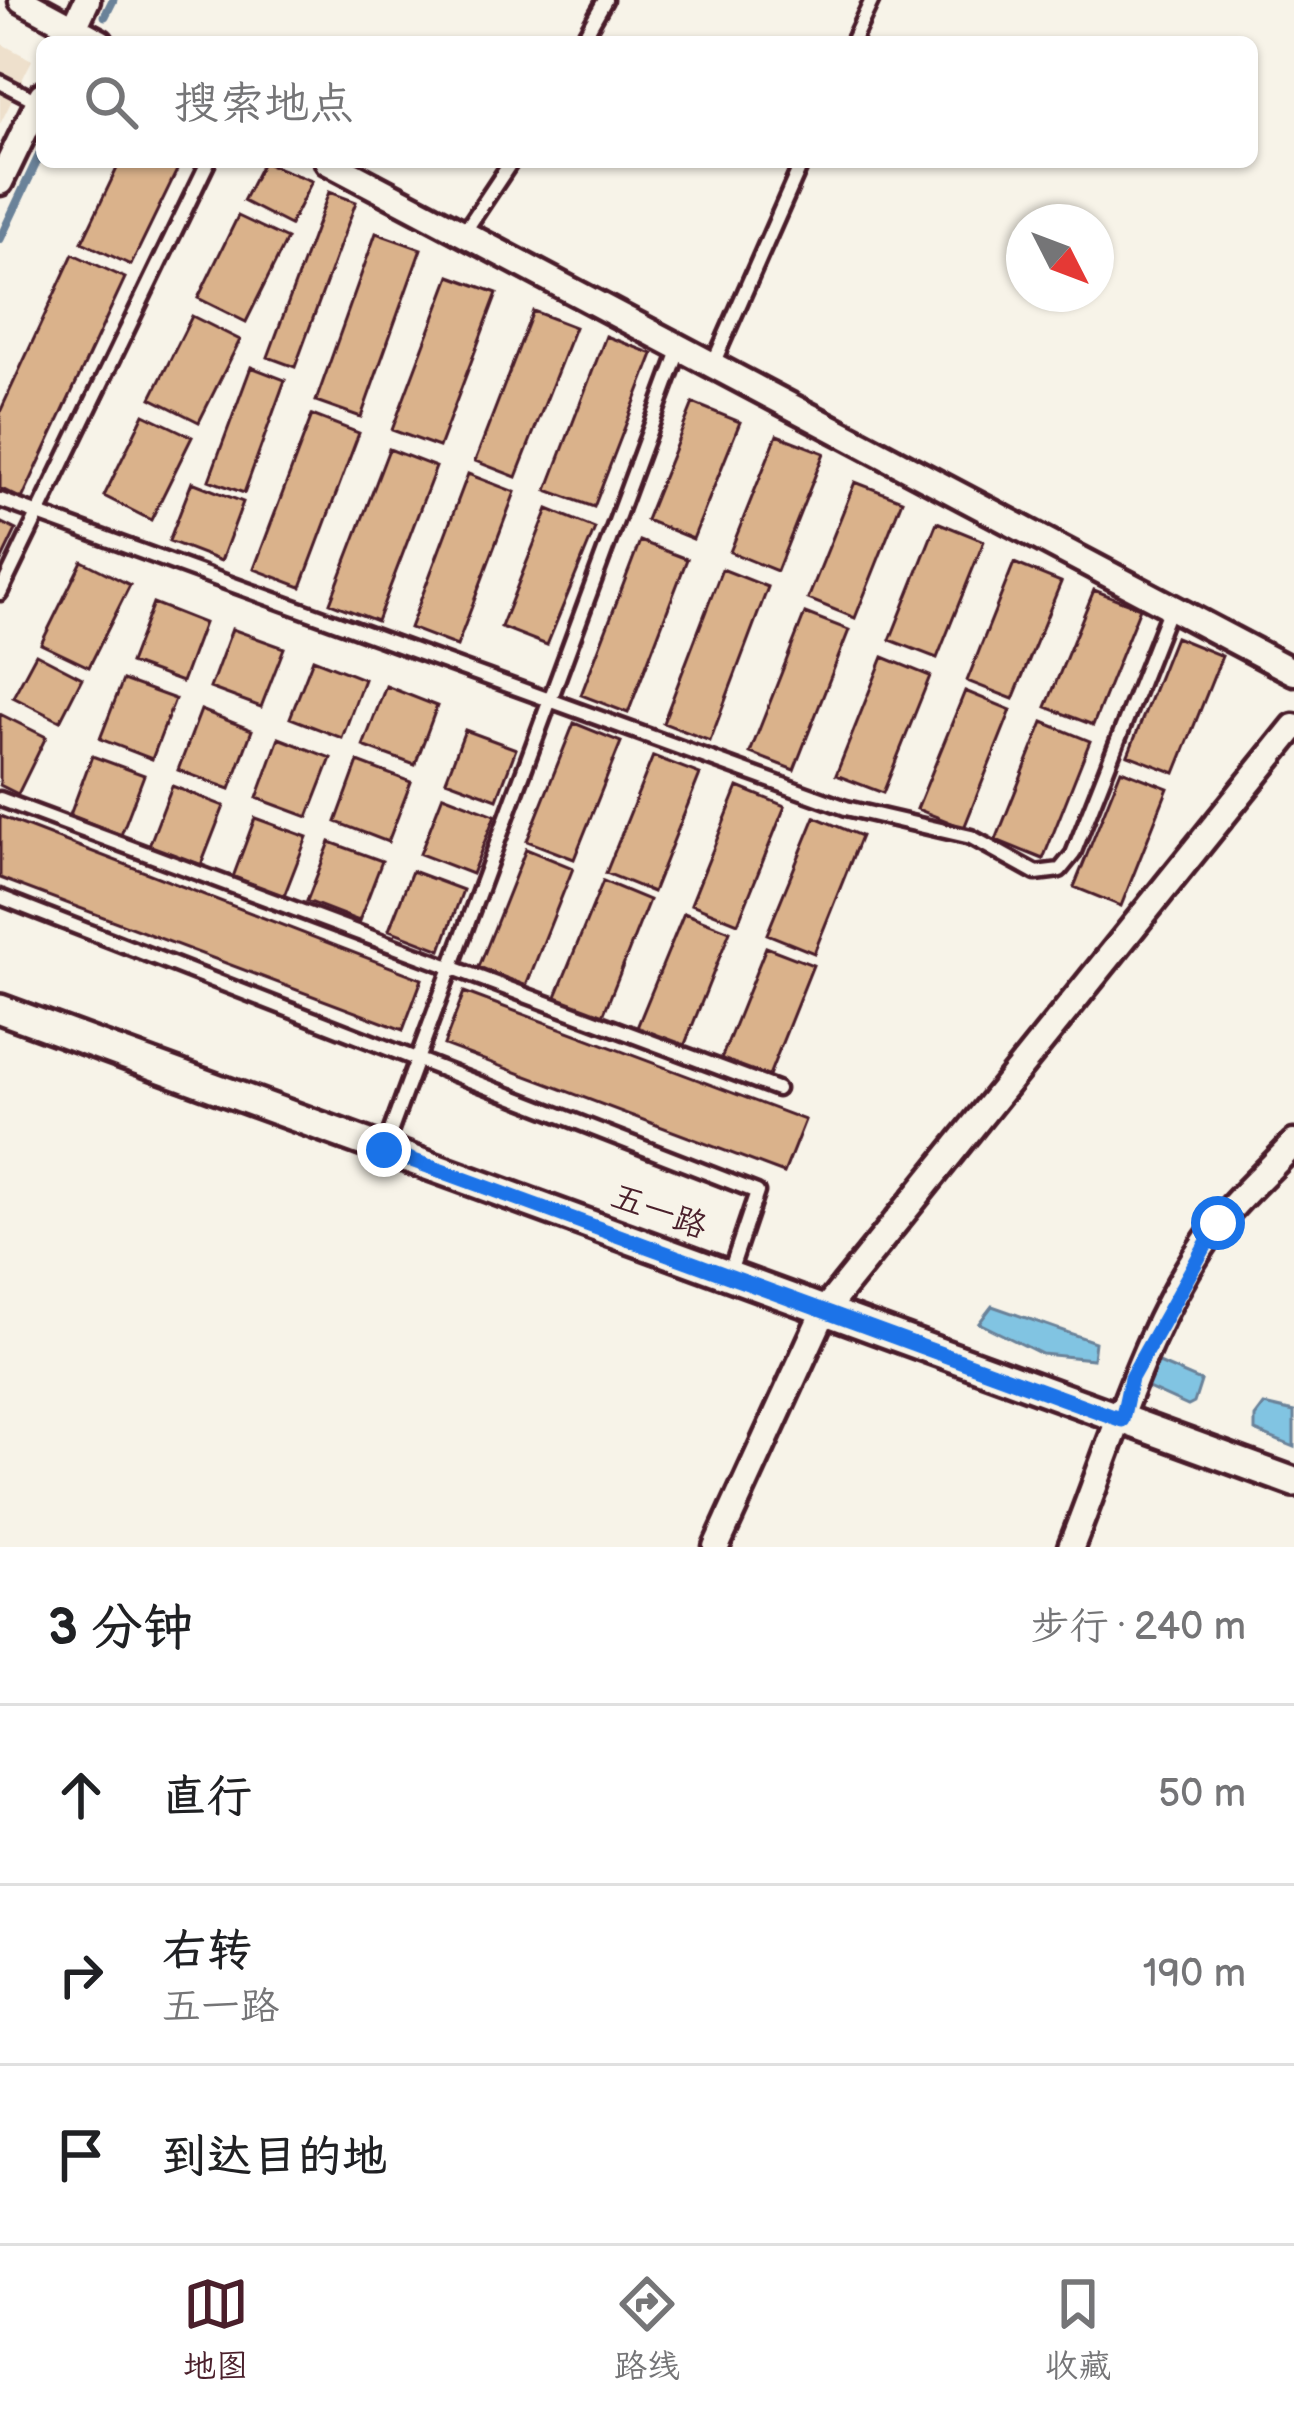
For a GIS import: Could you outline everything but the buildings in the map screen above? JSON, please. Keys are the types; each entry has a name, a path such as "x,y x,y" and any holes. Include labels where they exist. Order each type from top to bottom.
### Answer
{"street":[{"path":"22,0 70,35 87,0"},
{"path":"0,182 36,106"},
{"path":"339,168 1294,672"},
{"path":"716,1547 824,1311 1294,727"},
{"name":"五一路","path":"0,1009 1294,1482"},
{"path":"1072,1547 1122,1420 1131,1378 1218,1223 1294,1143"}],"lane":[{"path":"584,36 605,0"},
{"path":"855,36 872,0"},
{"path":"0,82 36,96"},
{"path":"0,593 205,168"},
{"path":"463,234 507,168"},
{"path":"713,365 799,168"},
{"path":"384,1150 680,348"},
{"path":"0,500 846,808 971,837 1036,873 1060,870 1072,854 1171,607"},
{"path":"0,799 777,1089"},
{"path":"0,898 757,1192 728,1276"}],"shaded area":[{"path":"0,43 32,60 0,124"}],"water":[{"path":"992,1306 1095,1342 1093,1359 1042,1354 979,1323"},
{"path":"1159,1363 1201,1381 1194,1403 1188,1406 1144,1386"},
{"path":"1264,1405 1294,1412 1294,1447 1255,1431 1255,1417"}],"waterway":[{"path":"105,16 113,0"},
{"path":"0,239 36,163"}],"route":[{"path":"384,1150 1122,1420 1131,1378 1218,1223"}]}
